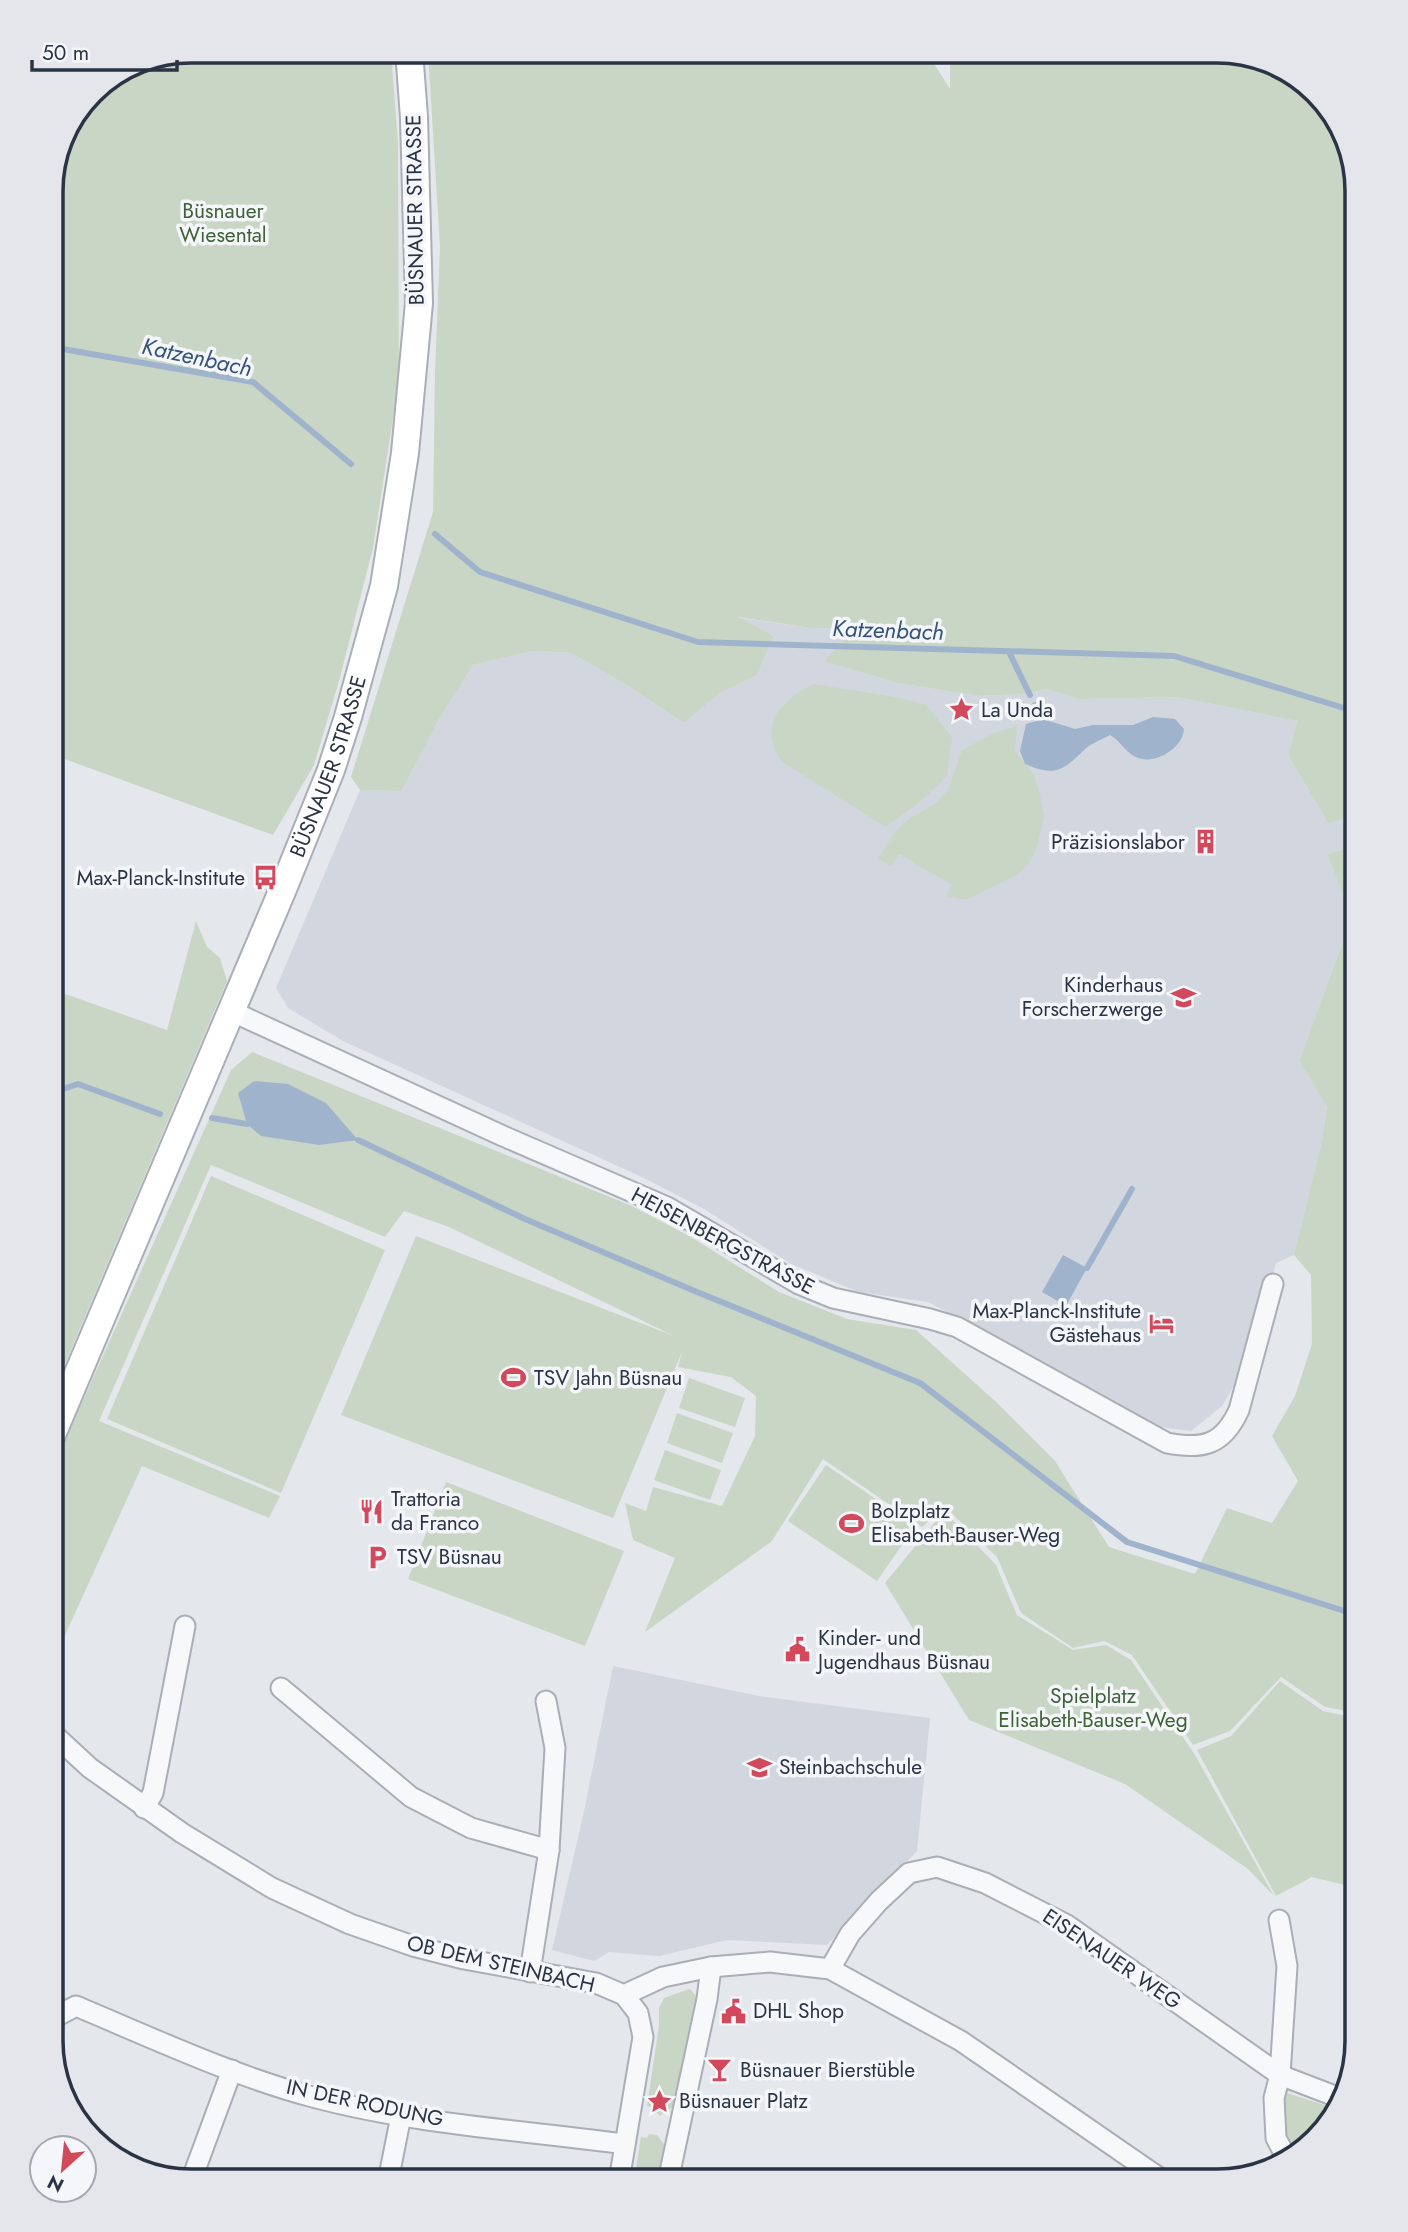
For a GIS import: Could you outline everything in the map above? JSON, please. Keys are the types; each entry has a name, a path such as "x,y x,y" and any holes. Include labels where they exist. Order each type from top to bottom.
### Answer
{"street":[{"name":"BÜSNAUER STRASSE","path":"63,1409 331,769 384,586 405,453 419,303 410,63"},
{"name":"HEISENBERGSTRASSE","path":"231,1012 503,1136 667,1207 799,1284 833,1298 930,1319 957,1328 1167,1443 1188,1447 1205,1445 1223,1436 1232,1426 1239,1410 1273,1284"},
{"path":"144,1808 153,1793 185,1626"},
{"path":"281,1688 411,1797 471,1828 549,1850"},
{"path":"530,1972 549,1850 555,1748 546,1700"},
{"name":"OB DEM STEINBACH","path":"63,1743 90,1768 144,1808 272,1888 350,1924 413,1946 530,1972 596,1983 624,1995 663,1977 710,1967 771,1962 830,1969"},
{"name":"EISENAUER WEG","path":"830,1969 850,1934 879,1901 909,1873 937,1867 985,1883 1067,1924 1280,2075 1333,2095"},
{"path":"1279,1920 1287,1966 1280,2075 1274,2098 1276,2138 1282,2151"},
{"path":"671,2169 707,1999 710,1967"},
{"path":"830,1969 961,2041 1147,2169"},
{"path":"621,2169 643,2037 638,2013 624,1995"},
{"name":"IN DER RODUNG","path":"63,2013 76,2007 232,2070 310,2096 401,2116 625,2144"},
{"path":"195,2169 232,2070"},
{"path":"390,2169 401,2116"}],"shaded area":[{"path":"734,617 811,628 858,628 825,661 897,683 980,696 1026,694 1046,689 1080,699 1177,697 1299,721 1288,755 1328,823 1345,818 1345,849 1327,854 1345,899 1345,936 1299,1061 1327,1105 1322,1140 1294,1255 1276,1263 1245,1367 1222,1406 1191,1431 1160,1427 1093,1396 1023,1353 928,1302 859,1292 791,1264 704,1209 644,1178 343,1041 288,1008 276,988 360,790 402,791 439,719 473,665 532,651 571,653 630,687 684,723 720,693 757,675 774,636"},
{"name":"Steinbachschule","path":"613,1666 759,1696 930,1718 917,1851 827,1945 727,1940 659,1956 609,1952 594,1961 552,1950 583,1816"}],"green space":[{"name":"Büsnauer Wiesental","path":"183,63 392,63 398,143 399,379 373,548 314,765 273,835 63,758 65,166 76,134 89,113 113,89 150,70"},
{"path":"429,63 934,63 950,89 949,63 1225,63 1242,65 1274,76 1301,95 1323,120 1332,134 1344,174 1345,819 1328,823 1288,755 1298,721 1177,697 1080,699 1046,689 1026,694 980,696 897,683 824,661 857,628 811,628 738,617 774,636 757,675 720,693 684,723 630,687 571,653 532,651 473,665 439,719 402,791 360,790 351,777 433,512 440,247"},
{"path":"813,684 901,698 926,705 952,737 947,776 921,801 886,827 781,761 774,748 772,736 776,715 790,699"},
{"path":"1017,726 1015,751 1034,775 1044,817 1036,850 1028,865 1017,875 966,900 946,896 952,885 899,854 891,866 878,858 895,832 907,820 936,803 948,790 962,750 994,733"},
{"path":"1345,849 1345,899 1327,854"},
{"path":"196,921 207,947 220,958 227,981 63,1369 63,993 167,1030"},
{"path":"1345,936 1345,1711 1325,1707 1281,1677 1230,1731 1193,1745 1132,1655 1104,1641 1073,1648 1021,1613 997,1557 945,1507 922,1527 823,1459 772,1541 645,1632 675,1558 633,1540 625,1503 646,1511 653,1487 722,1506 755,1436 756,1396 731,1377 678,1367 682,1352 613,1518 341,1415 416,1236 674,1336 449,1227 404,1211 385,1237 211,1165 99,1421 280,1496 269,1518 142,1466 63,1640 63,1445 231,1070 252,1052 632,1206 691,1237 779,1292 847,1319 916,1330 995,1401 1055,1461 1109,1547 1195,1574 1227,1508 1272,1523 1298,1481 1272,1436 1295,1396 1312,1344 1311,1275 1294,1255 1322,1140 1327,1106 1299,1061"},
{"path":"211,1176 385,1250 281,1493 107,1419"},
{"path":"689,1378 745,1398 735,1427 679,1408"},
{"path":"677,1413 733,1433 722,1463 667,1443"},
{"path":"665,1450 721,1470 710,1500 654,1480"},
{"name":"Bolzplatz Elisabeth-Bauser-Weg","path":"826,1465 915,1526 877,1581 788,1521"},
{"path":"446,1482 624,1551 585,1646 408,1579"},
{"name":"Spielplatz Elisabeth-Bauser-Weg","path":"944,1511 996,1565 1017,1615 1073,1650 1106,1645 1131,1660 1195,1755 1274,1896 1248,1869 1125,1784 969,1720 885,1583"},
{"path":"1280,1681 1323,1711 1345,1716 1345,1885 1312,1877 1276,1896 1197,1750 1231,1736"},
{"path":"690,1989 697,1997 697,2004 688,2038 684,2079 675,2107 660,2116 647,2106 659,2026 659,2008 664,1998"},
{"path":"1284,2092 1327,2106 1313,2125 1289,2146 1286,2138"},
{"path":"649,2134 657,2135 665,2146 660,2169 636,2169 641,2137 647,2138"}],"water":[{"path":"1153,717 1175,719 1184,729 1178,744 1172,750 1155,758 1138,758 1110,735 1088,747 1058,770 1044,770 1025,764 1020,751 1026,724 1043,719 1075,729 1093,725 1133,725"},
{"path":"254,1081 288,1084 326,1103 358,1140 319,1145 261,1136 247,1124 238,1093"},
{"path":"1063,1255 1087,1268 1066,1306 1042,1292"}],"waterway":[{"name":"Katzenbach","path":"63,349 253,382 351,464"},
{"name":"Katzenbach","path":"435,534 480,572 698,642 1174,656 1345,708"},
{"path":"1009,652 1030,695"},
{"path":"1035,705 1040,720"},
{"path":"63,1089 78,1084 160,1114"},
{"path":"212,1118 247,1124"},
{"path":"358,1140 525,1219 920,1383 1127,1542 1345,1611"},
{"path":"1087,1268 1132,1189"}],"place":[{"name":"La Unda","path":"961,710"},
{"name":"Präzisionslabor","path":"1205,842"},
{"name":"Max-Planck-Institute","path":"265,878"},
{"name":"Kinderhaus Forscherzwerge","path":"1183,997"},
{"name":"Max-Planck-Institute Gästehaus","path":"1161,1323"},
{"name":"TSV Jahn Büsnau","path":"514,1378"},
{"name":"Trattoria da Franco","path":"371,1511"},
{"name":"Bolzplatz Elisabeth-Bauser-Weg","path":"851,1523"},
{"name":"TSV Büsnau","path":"377,1557"},
{"name":"Kinder- und Jugendhaus Büsnau","path":"798,1650"},
{"name":"Steinbachschule","path":"759,1767"},
{"name":"DHL Shop","path":"733,2011"},
{"name":"Büsnauer Bierstüble","path":"720,2070"},
{"name":"Büsnauer Platz","path":"659,2101"}]}
